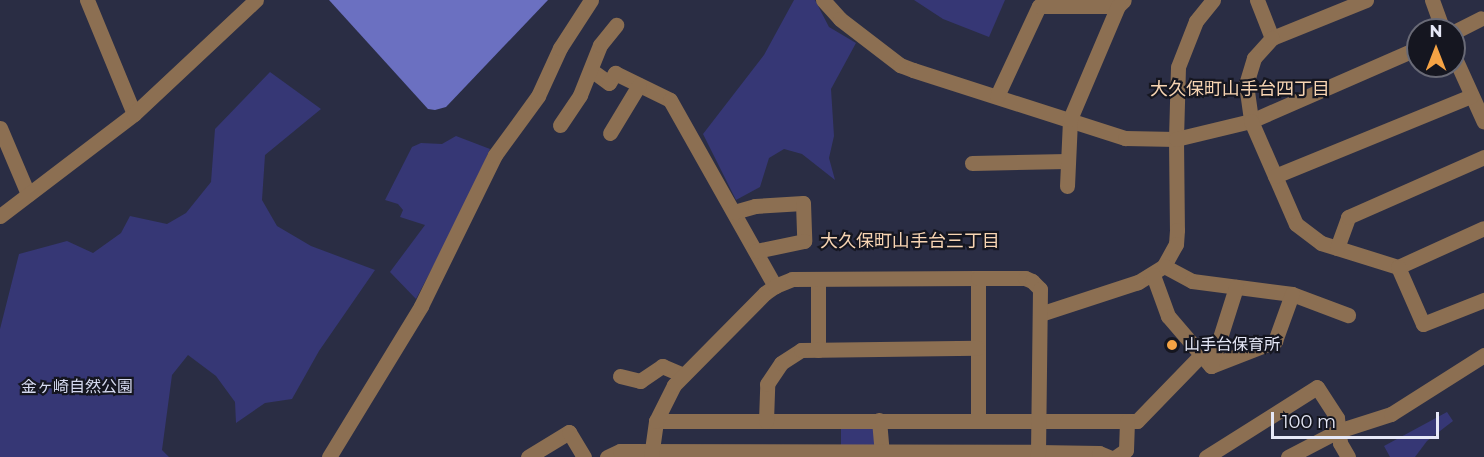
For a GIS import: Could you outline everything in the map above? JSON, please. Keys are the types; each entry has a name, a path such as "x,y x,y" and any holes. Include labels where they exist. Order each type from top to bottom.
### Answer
{"street":[{"path":"87,0 134,114"},
{"path":"0,216 134,114 256,0"},
{"path":"329,457 421,306 495,155 538,96 560,48 591,0"},
{"path":"823,0 840,19 900,65 1125,138 1176,139 1251,121 1406,53"},
{"path":"1040,314 1095,297 1159,270 1173,250 1177,230 1178,67 1196,21 1213,0"},
{"path":"1257,0 1272,38"},
{"path":"1366,0 1272,38 1254,58 1246,84 1251,121 1296,224 1321,243 1398,267 1484,228"},
{"path":"1432,0 1439,18"},
{"path":"997,96 1039,6 1121,3 1070,119 1067,186"},
{"path":"1466,26 1481,18"},
{"path":"560,125 580,95 600,45 616,25"},
{"path":"591,70 609,83 615,73 670,100 775,286"},
{"path":"1463,78 1482,114"},
{"path":"610,133 639,85"},
{"path":"1275,176 1471,96"},
{"path":"0,128 28,194"},
{"path":"1336,248 1348,217 1484,158"},
{"path":"972,163 1067,161"},
{"path":"734,212 755,206 803,203 804,241 756,251"},
{"path":"1398,267 1423,324 1484,300"},
{"path":"1159,270 1192,281 1292,294 1348,315"},
{"path":"1159,270 1168,315 1206,361"},
{"path":"978,278 978,420"},
{"path":"651,454 656,421 669,392 765,293 775,286 792,279 1025,278 1040,289 1038,454"},
{"path":"818,279 818,350"},
{"path":"1206,361 1236,287"},
{"path":"656,421 1137,421 1206,361 1275,341 1292,294"},
{"path":"766,421 767,384 781,363 801,350 977,348"},
{"path":"1288,457 1338,431 1391,414 1484,355"},
{"path":"620,376 640,381 662,366 684,375"},
{"path":"1206,457 1317,387 1336,418 1340,443 1348,457"},
{"path":"879,420 881,454"},
{"path":"1116,457 1126,450 1127,421"},
{"path":"528,457 569,432 584,457"},
{"path":"607,457 620,451 651,454 1099,453 1108,457"}],"green space":[{"path":"794,0 815,0 829,27 856,43 831,89 834,136 829,158 835,180 802,154 784,149 769,158 760,187 736,200 703,134 764,55"},
{"path":"914,0 1005,0 989,37 943,19"},
{"name":"金ヶ崎自然公園","path":"270,72 321,109 265,155 262,200 277,226 311,246 375,270 319,351 292,399 265,403 236,423 235,402 216,376 188,355 172,375 162,450 169,457 0,457 0,329 19,254 67,241 93,253 121,233 130,216 167,224 186,213 211,182 215,129"},
{"path":"456,136 490,149 468,200 416,299 390,272 425,225 400,217 403,210 398,204 385,200 412,147 421,143 442,144"},
{"path":"1447,412 1453,421 1427,441 1415,457 1390,457 1384,446"},
{"path":"841,425 870,425 875,431 875,447 841,447"}],"water":[{"path":"329,0 548,0 446,107 435,110 428,109"}],"place":[{"name":"山手台保育所","path":"1172,345"}],"district":[{"name":"大久保町山手台四丁目","path":"1240,89"},
{"name":"大久保町山手台三丁目","path":"910,241"}]}
